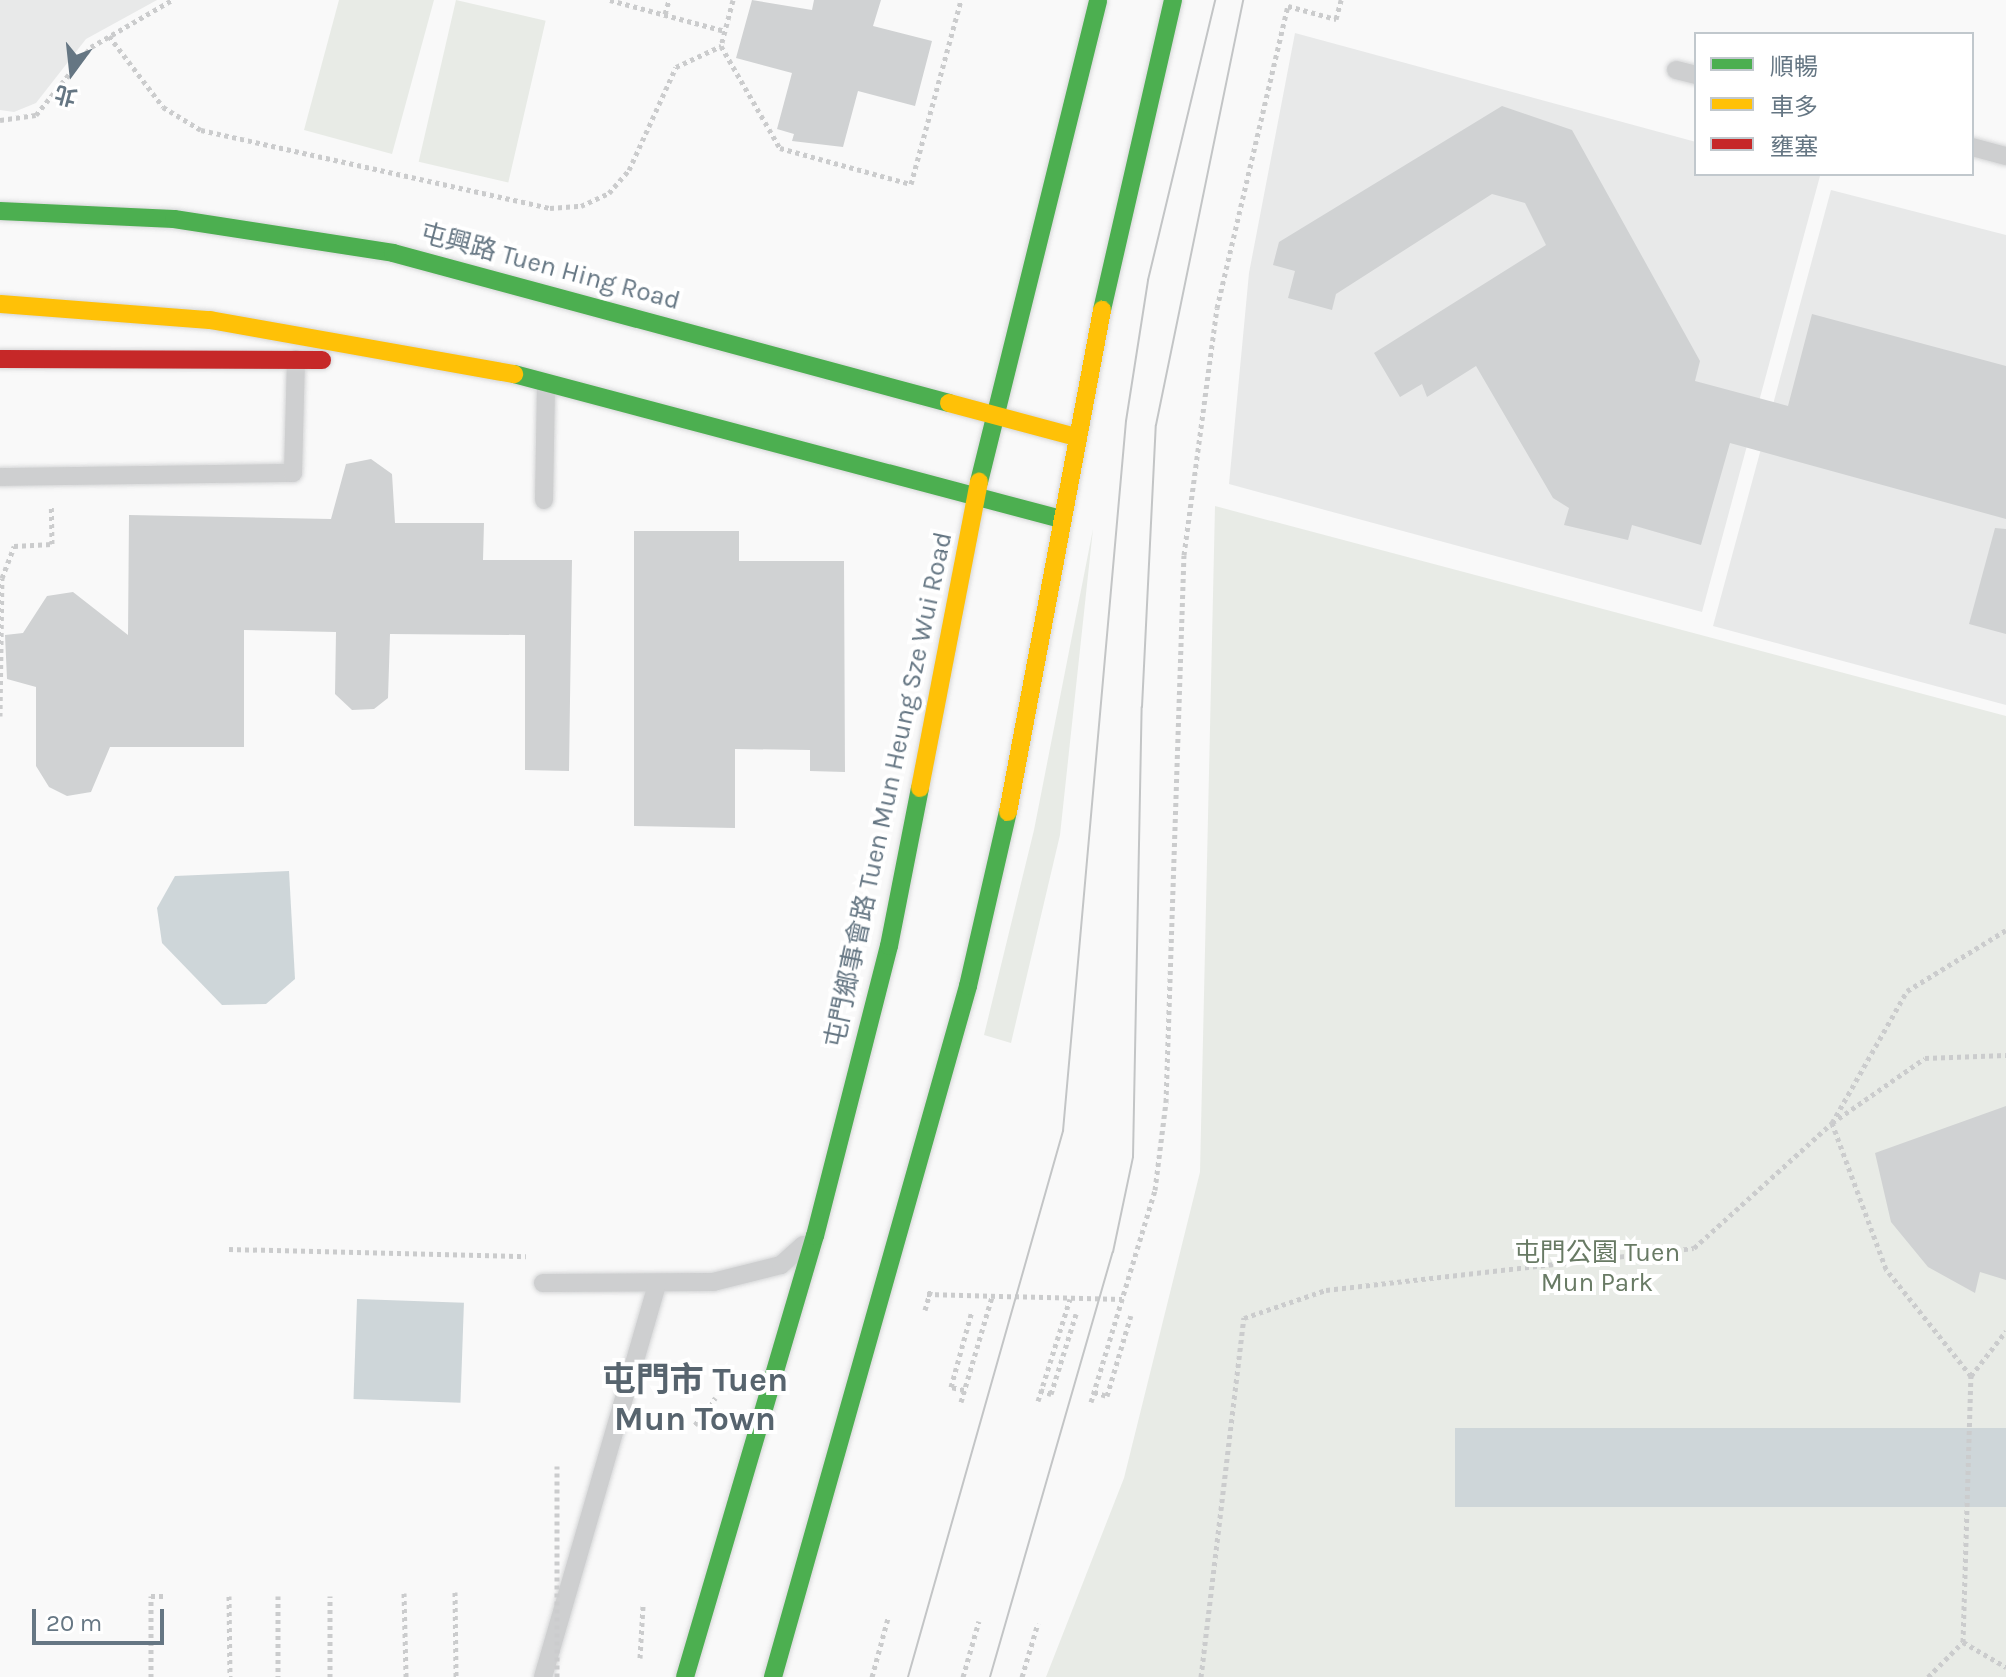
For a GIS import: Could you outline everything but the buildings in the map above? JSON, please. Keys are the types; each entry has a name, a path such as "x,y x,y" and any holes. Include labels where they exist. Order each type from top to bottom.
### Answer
{"main road":[{"name":"屯門鄉事會路 Tuen Mun Heung Sze Wui Road","path":"685,1677 815,1236 889,946 976,496 1098,0"},
{"path":"773,1677 968,986 1006,825 1076,437 1173,0"},
{"name":"屯興路 Tuen Hing Road","path":"0,211 174,219 393,253 1076,437"},
{"path":"0,304 210,320 488,367 1061,519"},
{"path":"0,359 296,359 488,367"}],"lane":[{"path":"1676,70 1694,74"},
{"path":"1974,148 2006,156"},
{"path":"0,477 293,473 296,359"},
{"path":"544,500 546,383"},
{"path":"543,1283 657,1285 751,1276 781,1265 815,1236"},
{"path":"543,1677 657,1285"}],"path":[{"path":"0,120 36,115 75,62 109,36 172,0"},
{"path":"610,0 725,31"},
{"path":"665,15 669,0"},
{"path":"733,0 721,46 780,148 911,184 961,0"},
{"path":"1091,1402 1155,1190 1166,1102 1184,555 1217,308 1288,6 1336,19 1341,0"},
{"path":"109,36 163,107 201,130 550,208 581,206 609,193 629,170 676,67 721,46"},
{"path":"0,716 2,578 14,546 52,544 50,496"},
{"path":"1928,1677 1963,1642 1972,1531 1971,1376 1886,1269 1832,1123 1907,991 2006,930"},
{"path":"1201,1677 1244,1318 1326,1290 1694,1248 1832,1123 1925,1058 2006,1055"},
{"path":"229,1249 531,1256"},
{"path":"925,1310 931,1289"},
{"path":"925,1294 1122,1299"},
{"path":"961,1402 992,1297"},
{"path":"1038,1401 1070,1299"},
{"path":"964,1390 951,1387 972,1311"},
{"path":"1040,1390 1051,1394 1076,1314"},
{"path":"1094,1392 1107,1396 1131,1315"},
{"path":"1971,1376 2006,1331"},
{"path":"695,1425 715,1398"},
{"path":"557,1466 557,1677"},
{"path":"455,1592 456,1677"},
{"path":"404,1593 406,1677"},
{"path":"151,1677 151,1596 166,1596"},
{"path":"229,1596 230,1677"},
{"path":"278,1596 278,1677"},
{"path":"330,1596 330,1677"},
{"path":"640,1658 643,1606"},
{"path":"872,1677 888,1618"},
{"path":"963,1677 979,1621"},
{"path":"1022,1677 1038,1623"},
{"path":"1963,1642 2006,1667"}],"shaded area":[{"path":"0,0 157,0 86,39 36,103 14,112 0,110"},
{"path":"1295,33 1694,141 1694,176 1820,176 1702,612 1229,484 1249,273"},
{"path":"1831,190 2006,235 2006,705 1713,626"},
{"path":"289,871 295,979 266,1004 222,1005 162,943 157,908 175,876"},
{"path":"357,1299 464,1303 460,1403 354,1399"},
{"path":"1455,1428 2006,1428 2006,1507 1455,1507"}],"green space":[{"path":"339,0 434,0 392,154 304,130"},
{"path":"456,0 546,21 508,182 419,162"},
{"name":"屯門公園 Tuen Mun Park","path":"1215,506 2006,716 2006,1677 1046,1677 1124,1478 1200,1172"},
{"path":"1093,529 1060,835 1011,1043 984,1035 1034,830"}],"tram line":[{"path":"908,1677 1063,1131 1126,421 1148,280 1215,0"},
{"path":"990,1677 1113,1252 1133,1157 1142,707 1156,425 1243,0"}],"traffic: fast":[{"path":"979,482 1098,0"},
{"path":"1102,310 1173,0"},
{"path":"0,211 174,219 393,253 949,403"},
{"path":"514,374 1061,519"},
{"path":"685,1677 815,1236 889,946 920,788"},
{"path":"773,1677 968,986 1008,812"}],"traffic: slow":[{"path":"0,304 210,320 514,374"},
{"path":"1008,812 1102,310"},
{"path":"949,403 1076,437"},
{"path":"920,788 979,482"}],"traffic: jam":[{"path":"0,359 322,360"}],"district":[{"name":"屯門市 Tuen Mun Town","path":"695,1400"}]}
